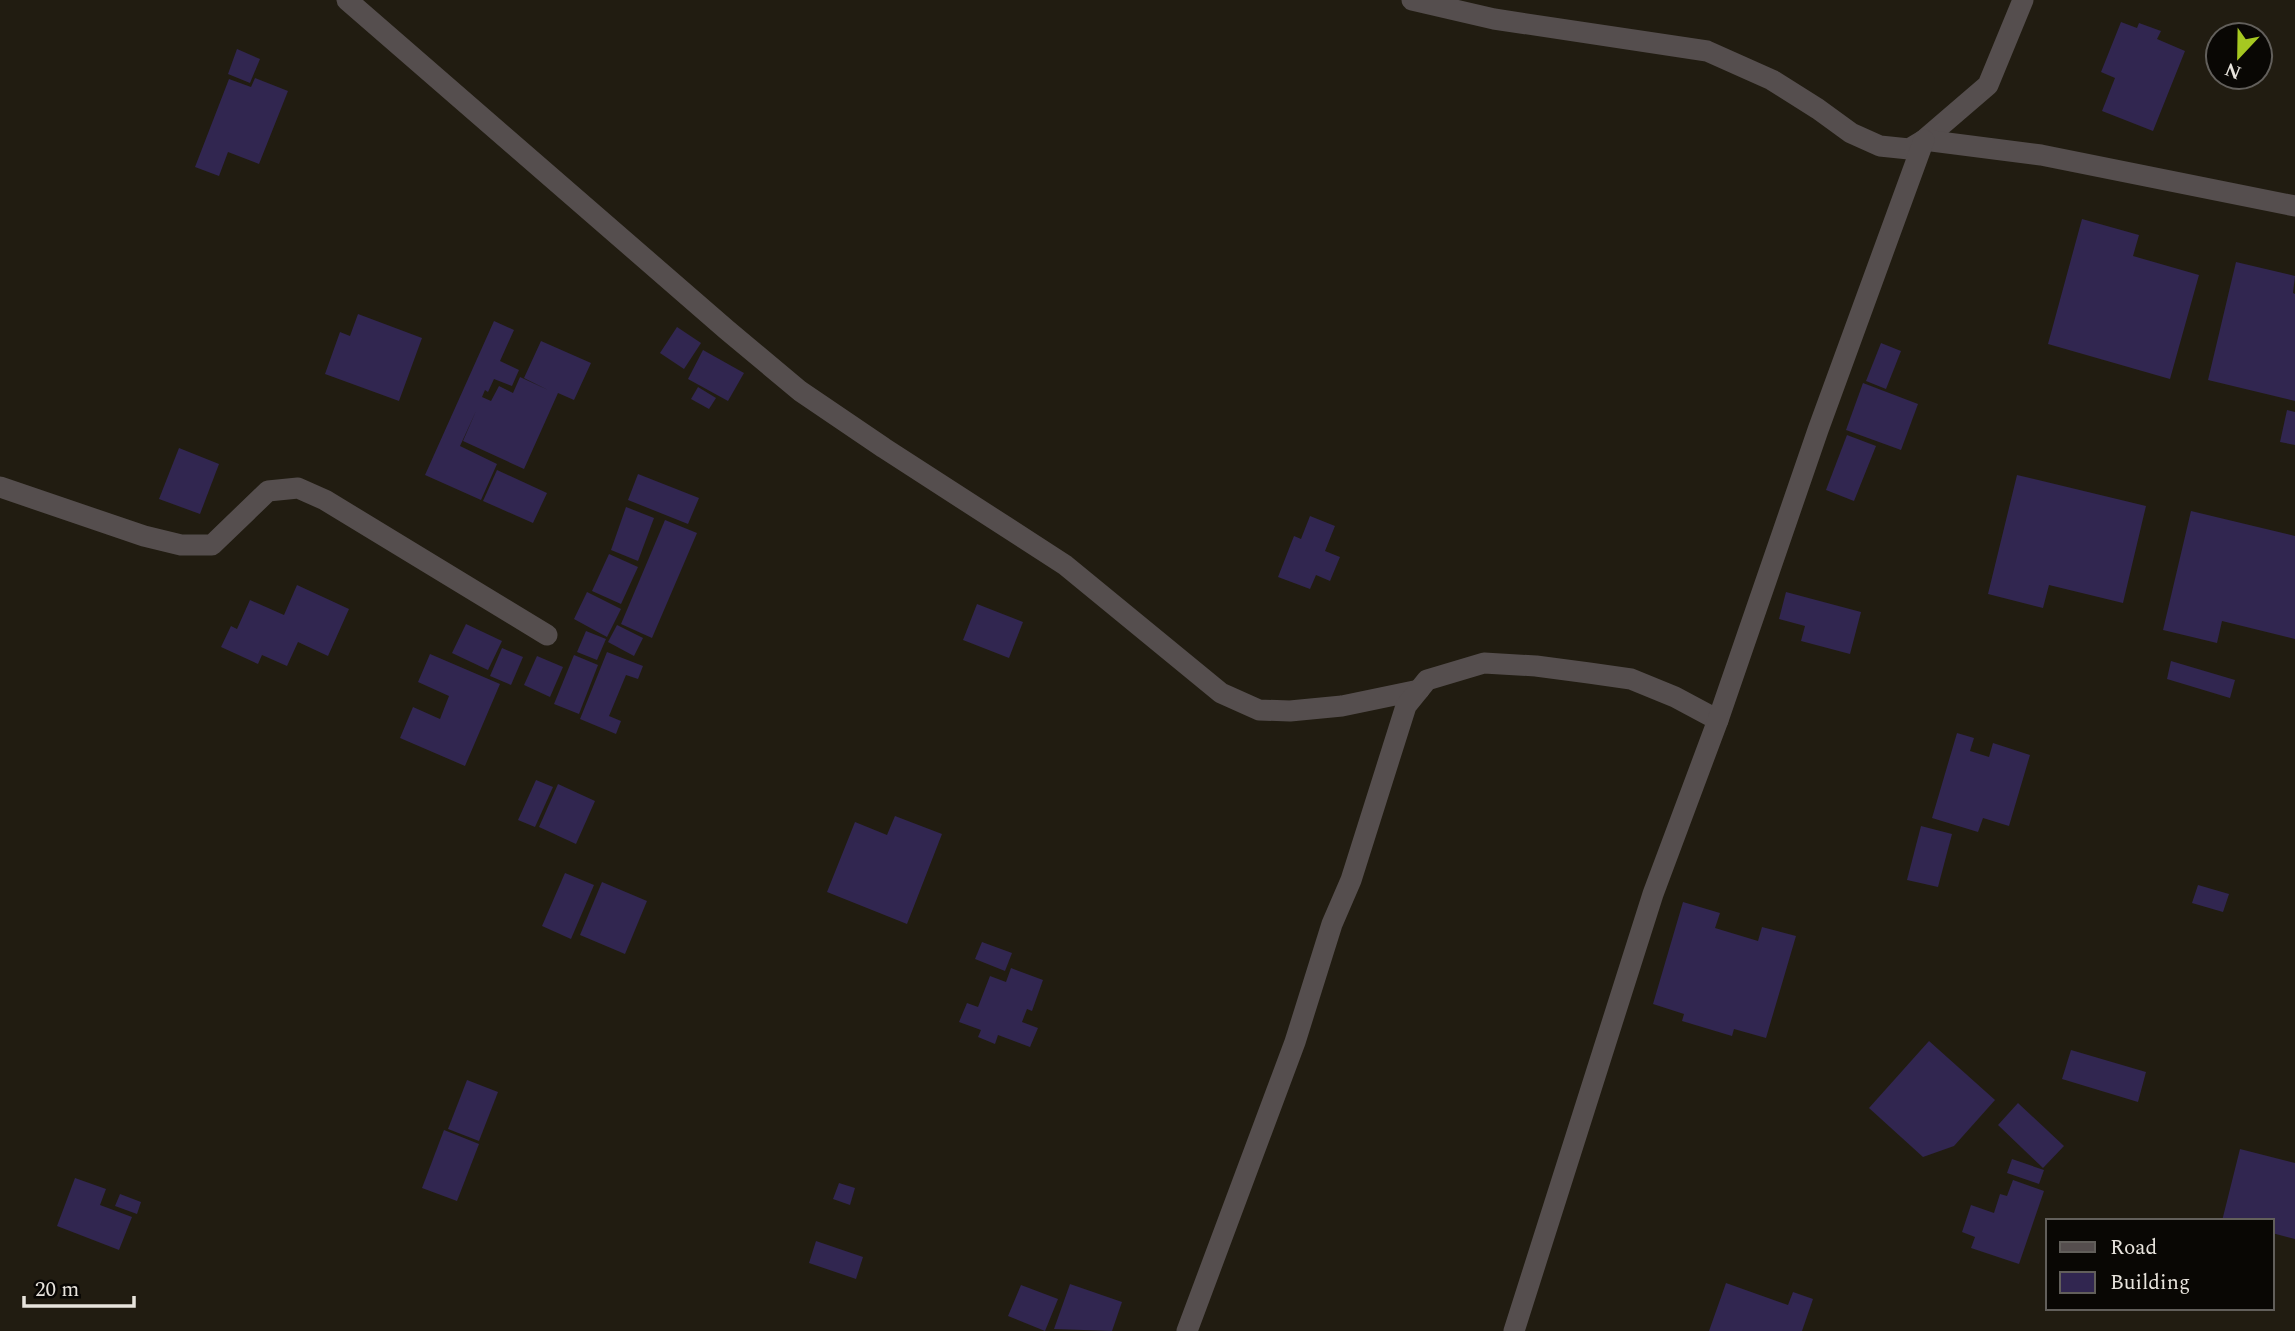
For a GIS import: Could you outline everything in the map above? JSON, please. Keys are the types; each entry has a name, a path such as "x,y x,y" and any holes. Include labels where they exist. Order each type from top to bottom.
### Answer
{"street":[{"path":"1412,0 1494,19 1707,51 1772,80 1851,133 1880,146 1909,149 1924,140 1988,85 2023,0"},
{"path":"357,4 716,321 800,391 884,449 1065,565 1221,693 1259,710 1290,711 1342,706 1419,690"},
{"path":"1924,140 2040,155 2295,206"},
{"path":"1514,1331 1653,894 1718,720 1818,430 1924,140"},
{"path":"0,486 144,536 181,545 212,545 268,491 298,488 324,500 547,635"},
{"path":"1187,1331 1295,1042 1332,924 1351,880 1406,706 1427,680 1484,663 1535,666 1631,679 1675,697 1718,720"}],"building":[{"path":"2121,22 2137,28 2139,23 2161,31 2157,39 2185,51 2153,131 2102,111 2115,78 2101,72"},
{"path":"237,49 260,59 250,83 228,74"},
{"path":"255,78 288,91 259,164 228,152 219,176 195,167 229,79 251,87"},
{"path":"2082,219 2139,235 2133,256 2199,275 2170,379 2048,344"},
{"path":"2236,262 2295,276 2295,401 2208,380"},
{"path":"358,314 422,338 399,401 325,374 340,332 350,336"},
{"path":"494,321 514,330 500,361 519,370 512,386 494,379 488,392 485,390 482,397 491,401 499,386 513,393 520,377 548,390 524,378 541,341 591,363 574,400 558,393 524,469 463,441 476,411 460,446 497,464 481,500 425,475"},
{"path":"677,327 701,343 684,369 660,353"},
{"path":"1881,343 1901,351 1886,389 1866,381"},
{"path":"703,350 744,373 728,401 688,379"},
{"path":"1863,383 1918,404 1901,450 1846,430"},
{"path":"698,387 716,398 709,409 691,399"},
{"path":"2287,410 2295,412 2295,445 2280,442"},
{"path":"1847,435 1876,446 1854,501 1826,490"},
{"path":"179,448 219,464 200,514 159,499"},
{"path":"497,470 547,493 533,523 483,501"},
{"path":"638,474 699,498 688,524 628,500"},
{"path":"2017,475 2146,506 2123,603 2049,585 2043,608 1988,594"},
{"path":"626,507 654,518 638,561 611,550"},
{"path":"2191,511 2295,536 2295,639 2222,621 2217,643 2163,630"},
{"path":"1310,516 1335,526 1325,551 1340,557 1330,581 1316,575 1310,589 1278,577 1294,536 1301,539"},
{"path":"665,520 697,533 652,638 621,624"},
{"path":"609,554 638,567 621,604 592,591"},
{"path":"297,585 349,609 328,656 298,642 287,666 262,655 258,664 221,647 231,626 237,629 250,600 284,615"},
{"path":"587,592 621,609 607,637 574,619"},
{"path":"1786,592 1861,612 1850,654 1801,641 1805,626 1779,619"},
{"path":"977,604 1023,622 1009,658 963,640"},
{"path":"466,624 502,641 488,670 452,653"},
{"path":"617,625 643,638 634,656 608,642"},
{"path":"586,631 606,639 597,660 577,652"},
{"path":"502,648 523,657 511,685 490,676"},
{"path":"607,652 643,666 638,679 626,675 609,716 621,721 616,734 580,719"},
{"path":"430,654 500,684 465,766 400,738 413,707 440,719 449,696 418,682"},
{"path":"574,655 598,665 579,714 554,704"},
{"path":"537,656 563,667 550,697 524,685"},
{"path":"2171,661 2235,680 2230,698 2167,679"},
{"path":"1957,733 1974,738 1970,751 1989,757 1993,743 2030,755 2009,826 1983,818 1978,832 1932,818"},
{"path":"536,780 553,787 535,827 518,820"},
{"path":"558,784 595,801 576,844 539,827"},
{"path":"895,816 942,834 907,924 827,892 855,822 887,835"},
{"path":"1921,826 1952,834 1938,887 1907,880"},
{"path":"565,873 594,885 571,939 542,926"},
{"path":"602,882 647,901 625,954 580,935"},
{"path":"2198,885 2229,894 2223,912 2192,903"},
{"path":"1683,902 1720,913 1715,928 1758,941 1762,927 1796,936 1766,1038 1734,1029 1732,1036 1682,1021 1684,1014 1653,1004"},
{"path":"982,942 1012,953 1005,971 975,959"},
{"path":"1011,968 1043,980 1032,1011 1027,1009 1022,1022 1038,1028 1030,1047 998,1035 995,1044 978,1037 981,1030 959,1022 967,1003 978,1007 990,976 1006,982"},
{"path":"1929,1041 1995,1100 1954,1146 1923,1157 1869,1108"},
{"path":"2071,1050 2146,1072 2138,1102 2062,1079"},
{"path":"467,1080 498,1092 479,1141 448,1129"},
{"path":"2018,1103 2064,1146 2043,1168 1998,1125"},
{"path":"444,1130 479,1144 457,1201 422,1188"},
{"path":"2240,1149 2295,1163 2295,1239 2274,1234 2274,1219 2222,1219"},
{"path":"2012,1159 2044,1170 2039,1184 2007,1173"},
{"path":"75,1178 106,1189 100,1205 132,1217 119,1250 57,1226"},
{"path":"2013,1180 2044,1191 2019,1264 1971,1248 1975,1237 1962,1232 1971,1205 1994,1213 2000,1194 2007,1196"},
{"path":"839,1183 855,1188 850,1205 833,1199"},
{"path":"120,1194 141,1202 137,1214 115,1206"},
{"path":"816,1241 863,1257 856,1279 809,1263"},
{"path":"1726,1283 1788,1305 1793,1292 1813,1299 1802,1331 1709,1331"},
{"path":"1070,1284 1122,1302 1112,1331 1054,1329"},
{"path":"1021,1285 1058,1299 1045,1331 1008,1316"}]}
